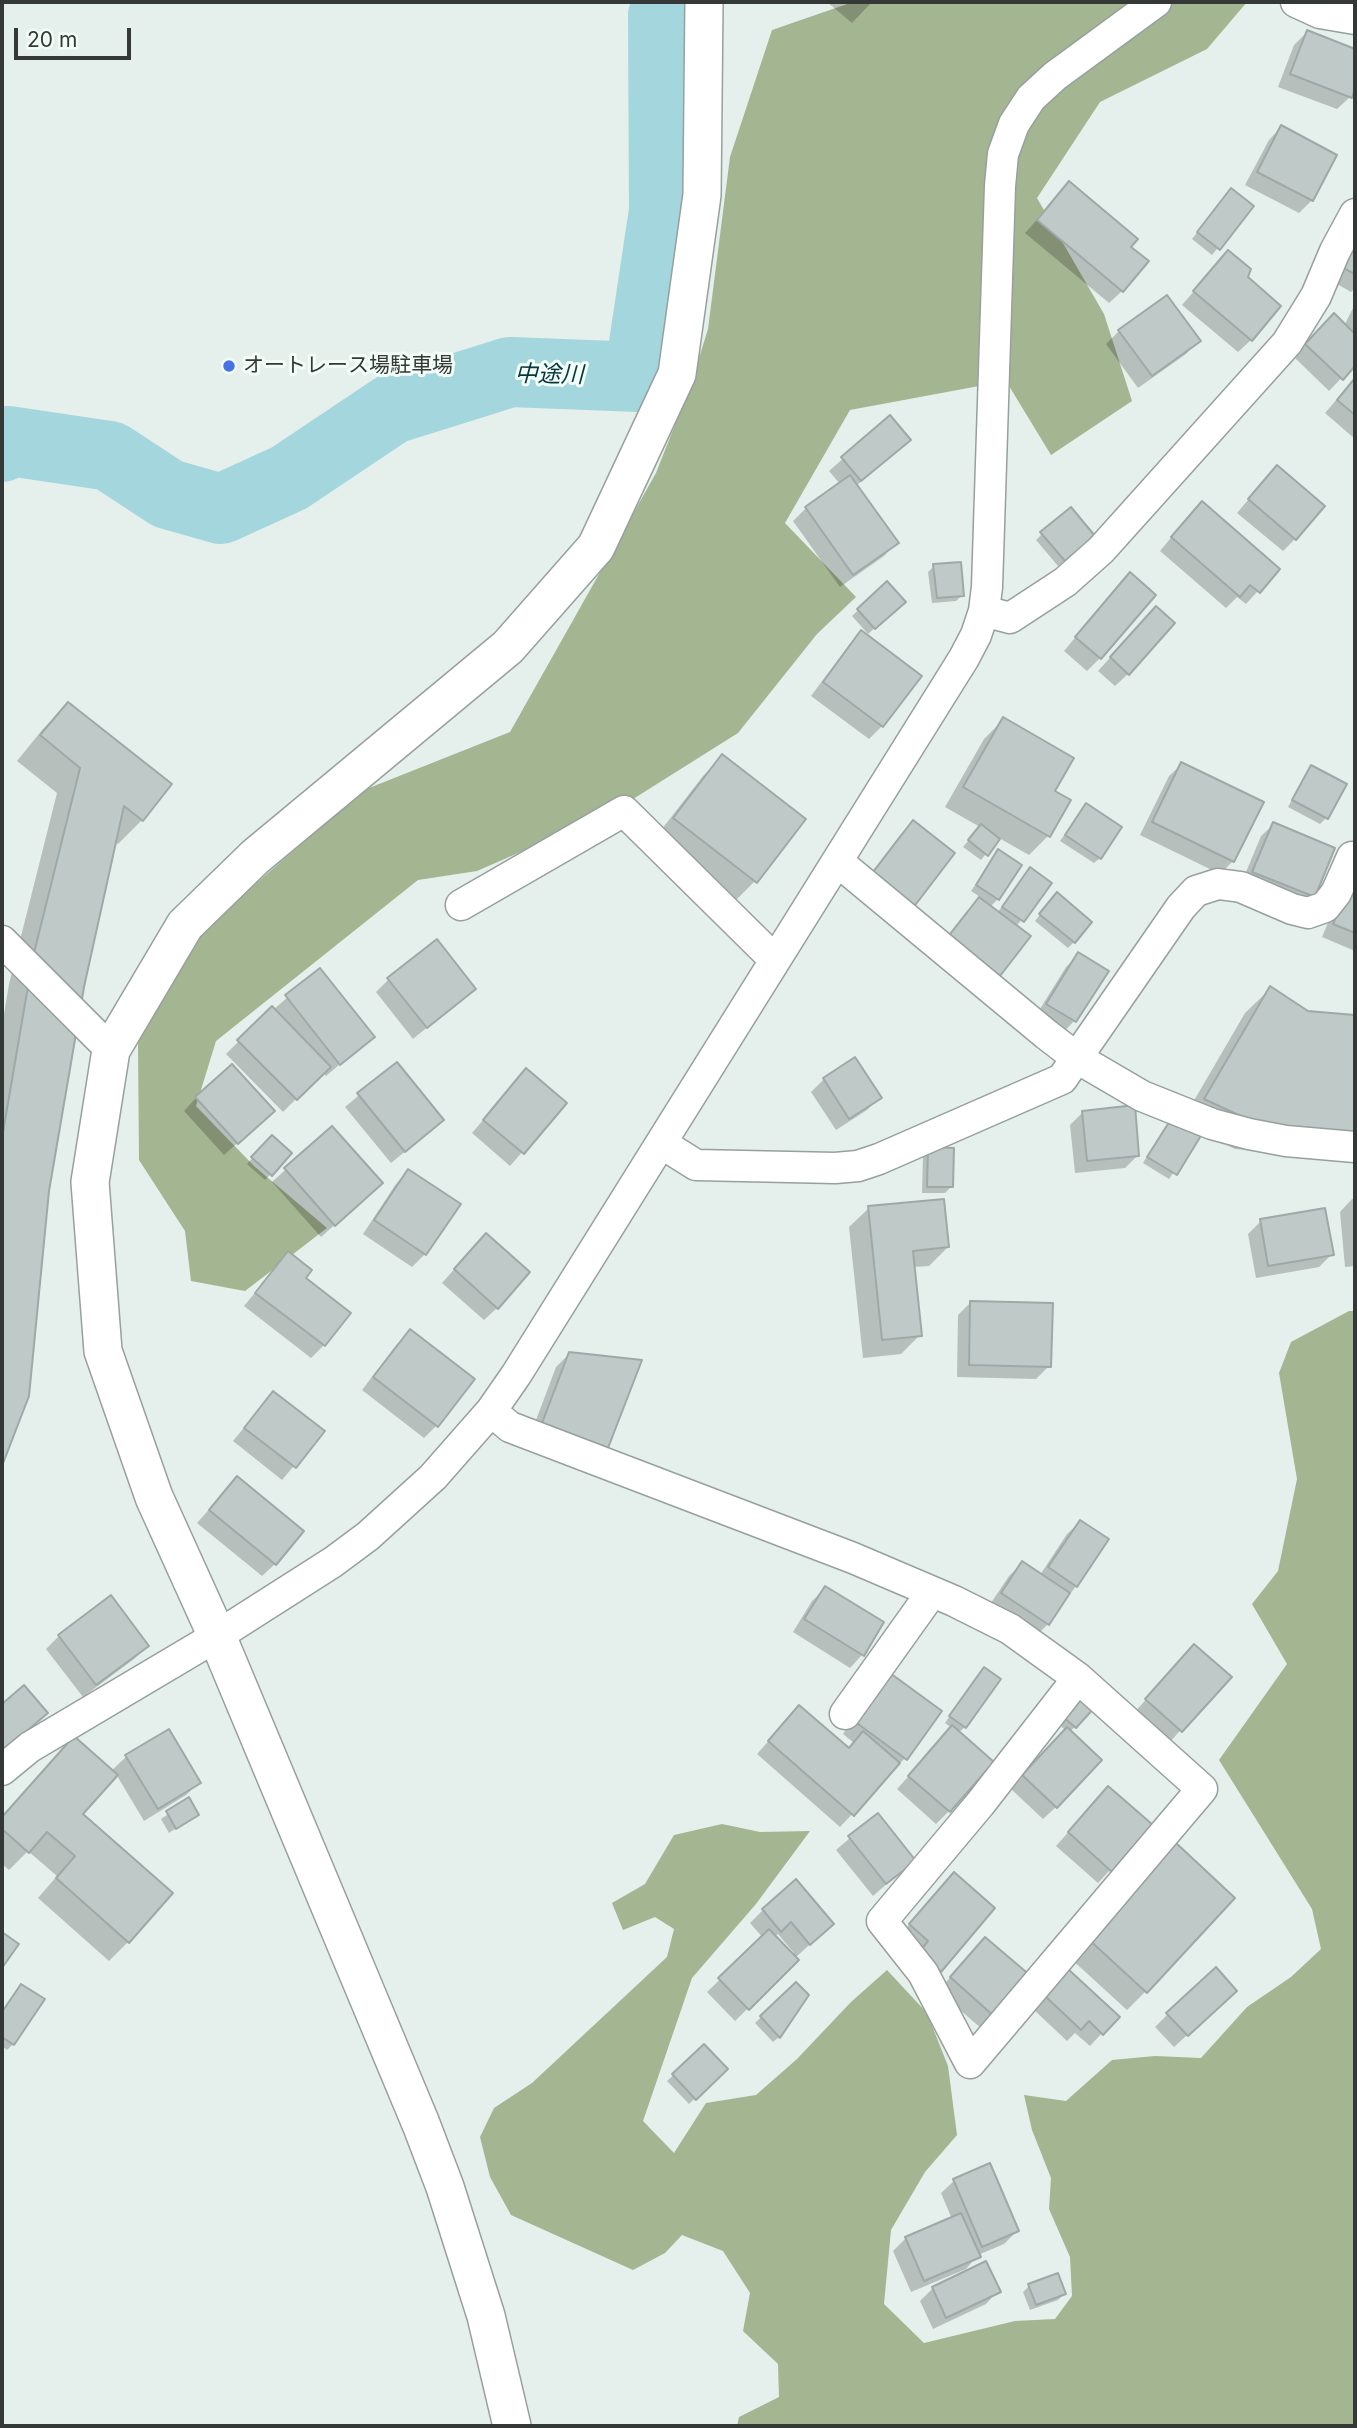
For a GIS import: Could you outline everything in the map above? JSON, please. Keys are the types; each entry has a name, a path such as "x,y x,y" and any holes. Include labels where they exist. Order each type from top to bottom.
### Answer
{"street":[{"path":"512,2426 486,2316 445,2188 416,2112 217,1636 154,1497 103,1351 90,1182 99,1038 186,925 255,857 508,647 596,547 677,374 702,195 704,2"},
{"path":"2,1770 30,1747 217,1636 333,1562 368,1536 433,1477 491,1411 516,1376 976,635 984,611 987,587 1003,154 1014,124 1031,98 1055,76 1156,2"},
{"path":"1296,2 1320,13 1355,19"},
{"path":"984,611 1010,618 1065,582 1101,550 1287,342 1316,296 1335,251 1355,214"},
{"path":"461,905 624,811 775,960"},
{"path":"661,1143 696,1164 835,1168 858,1166 879,1159 1062,1079 1181,906 1196,891 1218,884 1241,887 1292,909 1308,912 1325,907 1336,893 1352,857"},
{"path":"837,861 1077,1058 1142,1097 1212,1124 1286,1141 1355,1147"},
{"path":"2,941 99,1038"},
{"path":"491,1411 510,1427 853,1558 1010,1629 1078,1678 1202,1789 970,2063 923,1973 882,1921 980,1804 1078,1678"},
{"path":"845,1714 932,1592"}],"green space":[{"path":"853,2 1247,2 1207,49 1100,102 1037,198 1104,314 1132,401 1051,455 1006,381 850,410 785,523 856,597 817,634 738,733 614,811 477,871 418,880 216,1041 196,1106 254,1166 327,1228 245,1291 191,1281 185,1231 139,1160 138,1043 202,930 364,790 510,732 656,473 691,384 708,329 730,157 772,30"},
{"path":"1349,1311 1355,1311 1355,2426 737,2426 739,2417 779,2397 778,2364 743,2331 750,2293 723,2251 682,2235 665,2253 633,2270 511,2215 490,2177 480,2137 494,2108 532,2083 667,1957 674,1929 655,1917 623,1930 612,1903 645,1884 674,1835 722,1824 760,1832 810,1831 756,1904 692,1978 643,2121 674,2153 706,2103 756,2095 797,2059 851,2002 887,1970 927,2013 948,2066 957,2135 925,2172 891,2230 884,2304 924,2343 1015,2321 1055,2319 1072,2296 1070,2257 1049,2209 1051,2178 1032,2130 1024,2095 1066,2101 1112,2060 1155,2056 1201,2058 1247,2007 1291,1977 1321,1949 1312,1909 1219,1760 1287,1664 1252,1604 1278,1571 1297,1479 1279,1373 1291,1342"}],"building":[{"path":"1307,30 1355,49 1355,88 1352,98 1290,74"},
{"path":"1281,125 1337,155 1313,201 1257,172"},
{"path":"1069,181 1138,239 1131,247 1149,261 1123,292 1037,220"},
{"path":"1231,188 1254,206 1220,250 1197,232"},
{"path":"1355,241 1355,274 1341,267"},
{"path":"1228,250 1251,269 1248,277 1281,306 1252,341 1193,291"},
{"path":"1167,295 1201,341 1152,376 1118,330"},
{"path":"1334,313 1355,334 1355,366 1343,380 1305,344"},
{"path":"1355,378 1355,415 1337,400"},
{"path":"890,415 911,440 861,481 841,457"},
{"path":"1277,465 1325,506 1296,540 1248,499"},
{"path":"850,475 899,543 853,575 805,507"},
{"path":"1202,501 1280,569 1260,593 1250,585 1240,597 1171,537"},
{"path":"1071,507 1095,536 1065,561 1040,532"},
{"path":"961,562 964,596 937,598 933,564"},
{"path":"1130,572 1156,595 1101,659 1075,637"},
{"path":"887,581 906,602 875,629 857,609"},
{"path":"1156,606 1175,623 1129,675 1110,657"},
{"path":"861,630 922,676 883,727 823,682"},
{"path":"68,702 172,784 143,821 124,806 84,987 49,1191 29,1396 2,1466 2,1138 33,957 80,768 40,735"},
{"path":"1003,717 1074,758 1055,791 1071,800 1050,837 963,787"},
{"path":"722,754 806,819 757,883 673,818"},
{"path":"1181,762 1264,802 1234,862 1152,822"},
{"path":"1311,765 1347,784 1328,819 1292,800"},
{"path":"1086,803 1122,827 1101,859 1065,835"},
{"path":"913,820 955,853 913,908 870,876"},
{"path":"1273,822 1335,848 1315,897 1252,872"},
{"path":"981,824 1000,839 988,856 968,840"},
{"path":"998,849 1022,865 999,900 976,885"},
{"path":"1030,867 1052,883 1024,922 1002,907"},
{"path":"1355,873 1355,933 1333,924"},
{"path":"1057,892 1092,922 1075,943 1039,914"},
{"path":"979,897 1031,936 1000,976 948,937"},
{"path":"437,939 476,989 427,1028 387,978"},
{"path":"1078,952 1109,971 1076,1022 1046,1004"},
{"path":"320,968 375,1037 340,1065 285,995"},
{"path":"1270,986 1308,1011 1355,1015 1355,1133 1260,1125 1204,1099"},
{"path":"272,1006 331,1067 297,1100 237,1040"},
{"path":"855,1057 882,1098 849,1119 823,1078"},
{"path":"397,1062 444,1120 405,1152 357,1093"},
{"path":"232,1064 275,1111 238,1144 195,1097"},
{"path":"526,1068 567,1103 524,1154 483,1120"},
{"path":"1135,1105 1139,1156 1087,1161 1082,1111"},
{"path":"1173,1116 1202,1134 1177,1175 1147,1157"},
{"path":"332,1126 383,1183 335,1226 284,1168"},
{"path":"272,1135 292,1153 272,1176 251,1157"},
{"path":"928,1147 954,1148 953,1187 927,1187"},
{"path":"408,1169 461,1204 426,1255 374,1220"},
{"path":"944,1199 949,1247 913,1251 922,1336 882,1340 868,1206"},
{"path":"1325,1208 1334,1255 1268,1266 1260,1219"},
{"path":"486,1233 530,1272 498,1309 454,1269"},
{"path":"288,1251 312,1270 306,1278 351,1313 325,1346 255,1293"},
{"path":"970,1301 1053,1303 1051,1367 969,1365"},
{"path":"410,1329 475,1379 438,1427 373,1377"},
{"path":"569,1352 642,1360 608,1448 542,1423"},
{"path":"273,1391 325,1431 296,1468 244,1428"},
{"path":"237,1476 304,1531 276,1565 209,1510"},
{"path":"1080,1520 1109,1539 1077,1587 1048,1567"},
{"path":"1022,1561 1070,1593 1049,1625 1001,1593"},
{"path":"825,1586 884,1622 864,1656 804,1619"},
{"path":"111,1595 149,1646 96,1685 58,1635"},
{"path":"1194,1644 1232,1677 1182,1732 1145,1699"},
{"path":"984,1667 1001,1679 966,1728 949,1716"},
{"path":"890,1673 942,1711 907,1760 854,1721"},
{"path":"24,1685 48,1713 2,1752 2,1704"},
{"path":"1079,1692 1095,1707 1076,1728 1060,1714"},
{"path":"799,1705 849,1748 863,1731 900,1763 854,1816 768,1741"},
{"path":"952,1725 994,1762 950,1812 908,1776"},
{"path":"1067,1727 1102,1760 1057,1808 1022,1775"},
{"path":"169,1729 201,1783 158,1809 125,1755"},
{"path":"74,1736 118,1775 83,1814 173,1893 129,1943 56,1878 75,1856 47,1832 29,1853 2,1829 2,1817"},
{"path":"1108,1786 1153,1825 1112,1872 1068,1832"},
{"path":"189,1797 199,1815 176,1829 166,1811"},
{"path":"878,1813 916,1861 886,1884 848,1836"},
{"path":"1175,1842 1235,1898 1147,1993 1086,1937"},
{"path":"954,1872 995,1908 941,1972 919,1952 928,1941 909,1924"},
{"path":"796,1879 834,1924 810,1945 791,1922 781,1932 762,1909"},
{"path":"769,1929 799,1960 749,2010 718,1978"},
{"path":"2,1932 19,1944 2,1968"},
{"path":"985,1937 1032,1977 996,2018 950,1977"},
{"path":"1216,1967 1237,1991 1188,2036 1166,2013"},
{"path":"1068,1969 1120,2017 1103,2035 1089,2021 1081,2030 1044,1995"},
{"path":"796,1982 809,1995 780,2038 760,2016"},
{"path":"21,1984 45,1999 14,2045 2,2037 2,2012"},
{"path":"704,2044 728,2069 696,2100 672,2074"},
{"path":"990,2163 1019,2231 982,2247 953,2179"},
{"path":"961,2213 981,2257 924,2281 905,2237"},
{"path":"986,2261 1001,2292 946,2318 932,2287"},
{"path":"1058,2273 1066,2294 1036,2305 1028,2284"}],"waterway":[{"name":"中途川","path":"2,447 9,441 110,456 168,494 221,509 289,478 392,409 510,372 639,377 664,211 663,16 675,2"}],"place":[{"name":"オートレース場駐車場","path":"229,366"}]}
